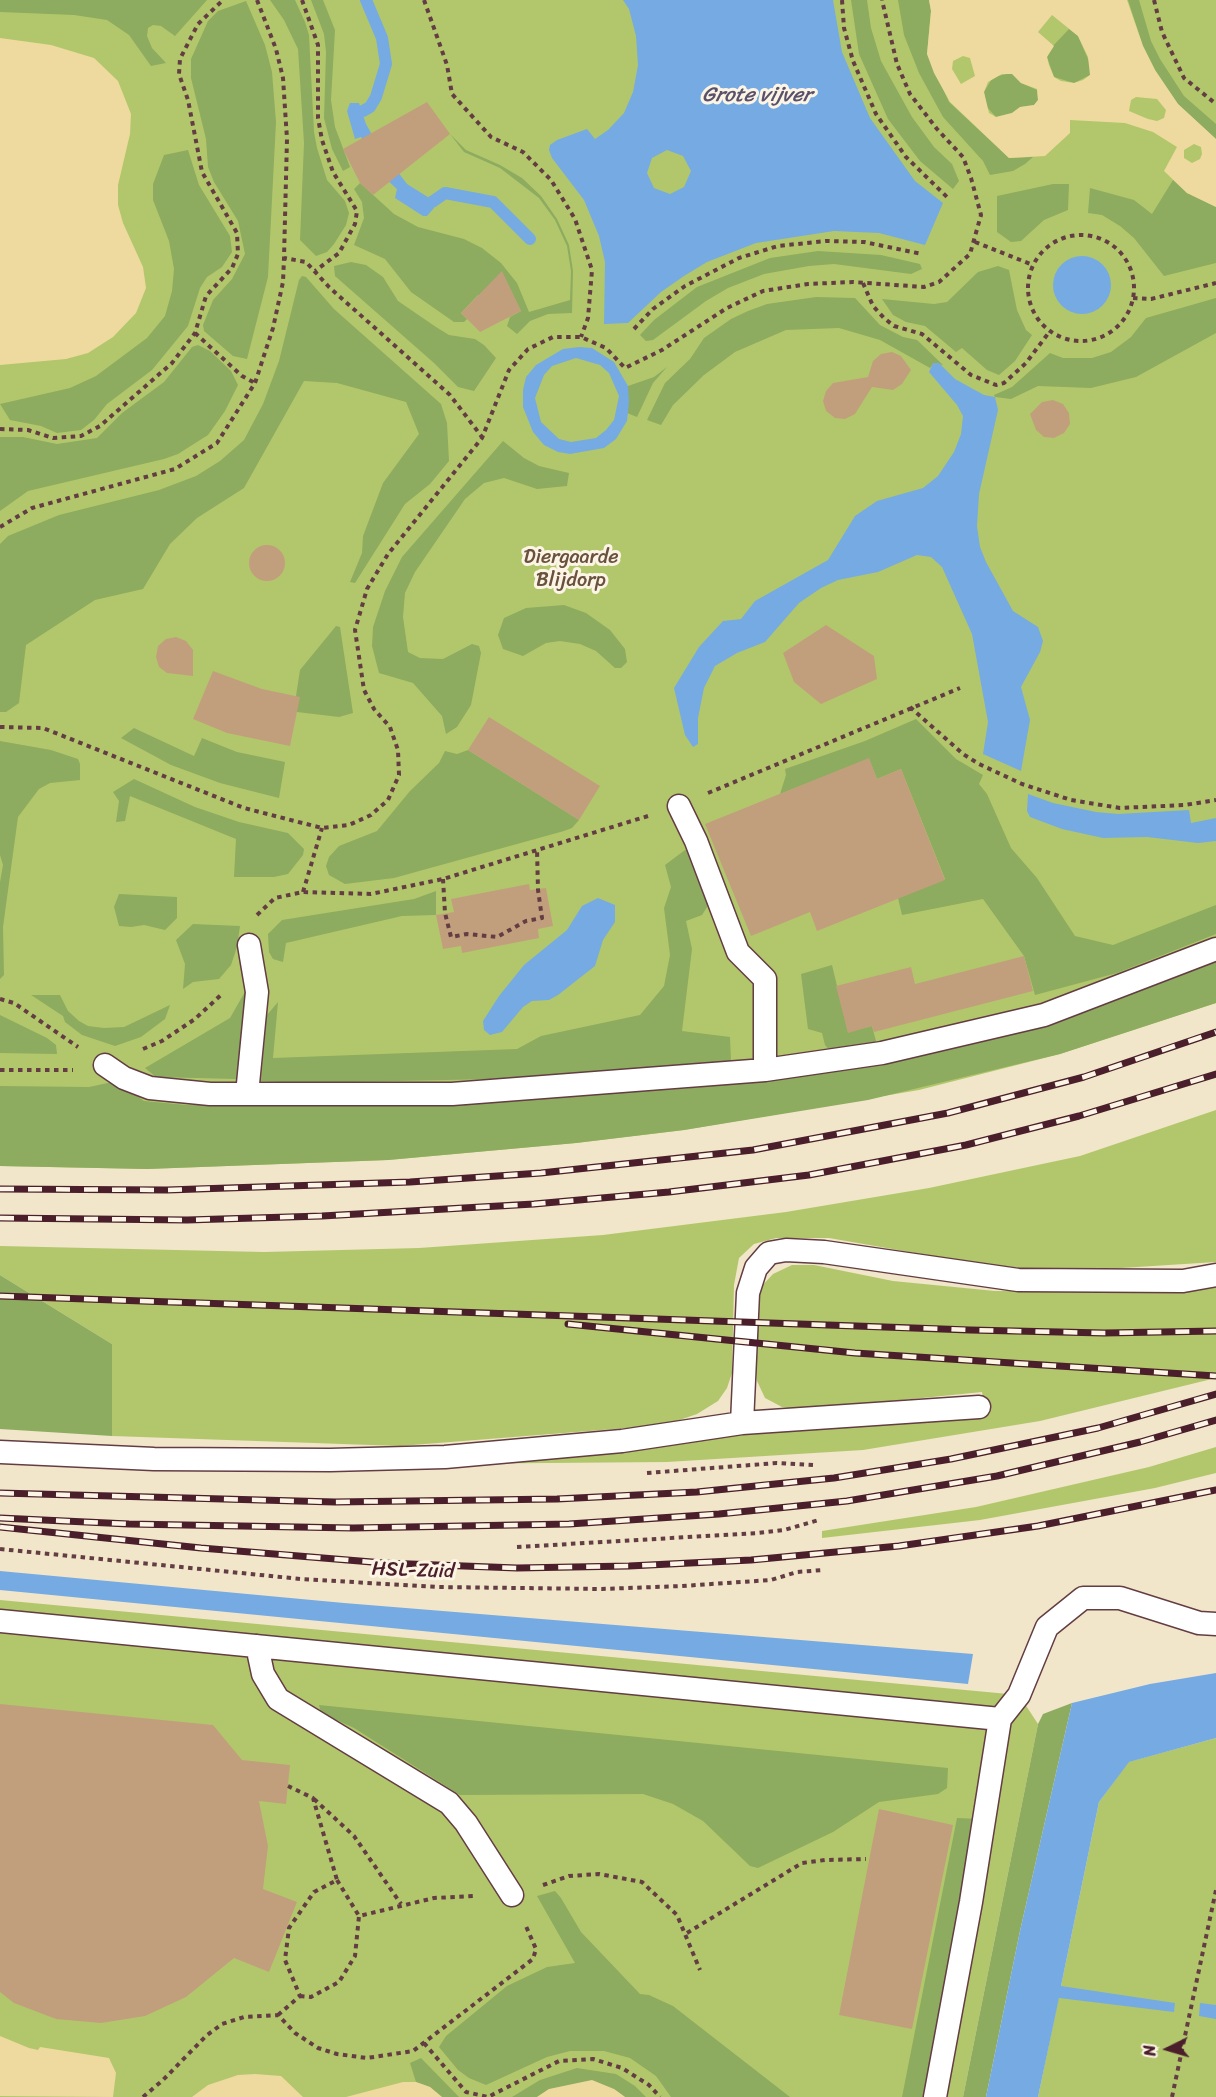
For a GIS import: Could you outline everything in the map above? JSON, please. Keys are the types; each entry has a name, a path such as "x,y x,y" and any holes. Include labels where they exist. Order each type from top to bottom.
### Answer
{"lane":[{"path":"679,806 696,841 738,952 765,979 765,1070"},
{"path":"247,1094 257,992 249,945"},
{"path":"105,1065 124,1078 150,1088 247,1094 452,1094 765,1070 882,1053 1044,1015 1216,949"},
{"path":"742,1423 748,1293 756,1268 769,1253 786,1250 824,1252 1018,1280 1183,1281 1216,1275"},
{"path":"0,1452 154,1459 330,1460 445,1457 622,1441 742,1423 979,1407"},
{"path":"935,2097 971,1902 1000,1719 1019,1695 1047,1627 1083,1598 1120,1598 1199,1623 1216,1624"},
{"path":"0,1621 1000,1719"},
{"path":"256,1646 263,1674 278,1699 449,1803 466,1823 512,1895"}],"path":[{"path":"0,429 28,430 53,438 81,436 100,426 172,363 195,333 206,296 232,268 238,254 237,233 202,172 188,100 179,74 180,59 198,24 222,0"},
{"path":"0,527 32,508 175,469 217,443 255,383 273,328 283,282 287,140 284,78 258,0"},
{"path":"302,0 318,45 318,118 322,140 333,172 357,211 355,224 339,253 315,271"},
{"path":"424,0 447,65 452,94 490,137 523,152 550,180 574,219 592,270 588,318 581,337"},
{"path":"842,0 844,28 853,61 876,114 906,158 923,177 947,197"},
{"path":"0,727 43,728 244,808 322,828 350,825 371,815 388,800 399,775 398,750 390,727 374,709 364,690 355,630 367,589 388,554 482,438 509,370 528,349 553,337 581,337 606,348 625,368 662,350 726,308 763,291 808,284 924,287 939,282 970,254 981,215 971,178 963,157 937,129 910,94 897,64 882,0"},
{"path":"1154,0 1162,32 1184,78 1216,104"},
{"path":"1088,235 1104,240 1117,249 1127,262 1135,280 1133,298 1124,318 1110,332 1090,340 1069,340 1050,331 1039,321 1028,294 1028,279 1033,265 1042,251 1056,241 1071,236 1088,235"},
{"path":"634,329 653,309 686,286 739,258 778,246 826,241 864,242 922,255"},
{"path":"975,242 1033,265"},
{"path":"284,258 306,262 328,287 450,395 482,438"},
{"path":"1133,298 1151,299 1216,283"},
{"path":"863,284 873,306 894,326 922,334 971,375 996,385 1004,383 1026,363 1050,331"},
{"path":"195,333 242,376 255,383"},
{"path":"0,1070 63,1071 105,1065 162,1041 195,1019 242,972 257,915 275,898 303,892 371,894 443,879 679,806 910,707 960,688"},
{"path":"910,707 963,754 1022,784 1091,805 1120,808 1185,806 1216,800"},
{"path":"303,892 322,828"},
{"path":"443,879 445,914 451,937 467,934 497,937 526,921 542,918 538,890 537,849"},
{"path":"0,999 14,1003 105,1065"},
{"path":"517,1547 758,1533 784,1530 819,1520"},
{"name":"HSL-Zuid","path":"0,1549 290,1578 383,1585 483,1588 602,1589 694,1585 771,1580 797,1572 824,1570"},
{"path":"288,1786 313,1798 354,1836 401,1904"},
{"path":"143,2097 206,2036 222,2024 244,2018 279,2015 300,1996 311,1997 339,1982 355,1956 359,1916 337,1880 313,1798"},
{"path":"687,1933 801,1863 866,1859"},
{"path":"534,1888 569,1876 598,1874 642,1882 677,1915 687,1933 700,1970"},
{"path":"300,1996 285,1960 290,1928 314,1892 337,1880"},
{"path":"1172,2097 1216,1892"},
{"path":"279,2015 295,2033 318,2048 337,2054 367,2058 413,2051 533,1959 536,1949 512,1895 434,1898 401,1904 359,1916"},
{"path":"424,2043 466,2092 488,2097 559,2061 593,2059 622,2068 649,2085 660,2097"}],"green space":[{"name":"Diergaarde Blijdorp","path":"0,0 1216,0 1216,1003 1060,1054 919,1090 684,1130 576,1143 388,1160 147,1169 0,1166"},
{"path":"0,0 207,0 175,36 161,26 153,25 148,28 147,36 152,48 166,63 151,66 129,35 107,20 74,15 0,12"},
{"path":"270,0 295,0 305,22 309,35 314,132 317,148 327,180 345,201 349,213 346,225 334,244 327,252 316,256 300,240 304,143 298,49 284,20"},
{"path":"311,0 323,0 335,30 331,100 335,127 350,167 343,171 332,149 324,118 326,52 324,34"},
{"path":"851,0 867,0 871,28 881,61 912,117 934,147 952,164 959,181 953,189 920,161 888,119 859,54"},
{"path":"898,0 929,0 931,11 927,54 949,102 1009,158 1033,157 1025,164 1013,171 990,175 983,161 943,117 919,73 904,35"},
{"path":"1128,0 1139,0 1151,41 1160,59 1184,96 1216,124 1216,139 1178,104 1155,70 1143,46"},
{"path":"246,1 265,45 272,72 276,122 268,277 247,359 233,356 204,331 203,325 213,300 232,279 245,254 238,221 214,182 208,167 206,139 191,78 191,59 208,21 218,11"},
{"path":"1069,29 1078,36 1091,66 1090,75 1074,83 1054,77 1047,57 1051,48"},
{"path":"1012,73 1021,83 1037,90 1038,100 1034,105 1020,107 1012,113 996,117 986,106 984,92 993,77"},
{"path":"450,134 466,150 522,178 541,196 557,219 569,245 573,271 572,313 548,314 530,321 517,334 507,326 510,317 521,311 511,291 485,301 478,295 461,313 467,319 464,322 454,322 411,292 385,259 354,245 364,218 362,202 354,189 360,183 394,214 418,227 464,239 482,248 501,263 517,283 529,312 570,300 571,271 567,246 555,220 539,198 500,168 464,152"},
{"path":"188,150 199,185 230,236 232,252 222,267 207,277 200,288 188,326 152,370 107,404 94,420 81,430 57,433 41,426 10,420 0,404 70,388 96,376 147,338 165,316 172,291 174,269 169,241 153,200 153,184 164,155"},
{"path":"1173,180 1187,193 1216,207 1216,263 1164,276 1134,238 1120,226 1102,215 1088,213 1090,188 1134,200 1152,214"},
{"path":"1053,184 1069,184 1068,210 1044,220 1021,241 1011,242 997,232 997,196"},
{"path":"818,251 881,255 920,264 922,269 911,274 834,264 764,274 728,288 706,301 653,340 646,341 640,335 654,320 697,287 770,258"},
{"path":"351,262 366,265 383,277 398,301 436,327 449,335 475,339 484,345 496,358 474,391 458,387 335,276 334,266"},
{"path":"998,266 1009,270 1017,310 1026,330 1032,335 1015,361 999,375 987,370 962,348 956,352 925,326 906,322 893,315 882,299 934,304 947,302 978,272"},
{"path":"302,276 306,277 334,309 441,404 447,423 449,461 430,484 405,504 355,583 350,582 362,553 363,536 383,483 419,434 406,402 337,383 304,381 244,488 197,518 170,544 143,589 95,600 26,645 19,703 6,712 0,712 0,544 8,536 59,515 159,490 196,476 220,461 244,440 263,404 279,361 299,280"},
{"path":"816,297 855,298 880,325 903,337 917,340 943,365 933,364 930,368 880,340 839,328 786,330 735,352 704,375 673,405 661,425 647,420 665,383 690,359 704,338 731,319 767,304"},
{"path":"1216,298 1216,333 1136,377 1091,388 1038,386 1011,399 994,395 1012,387 1050,353 1063,358 1092,358 1111,352 1131,337 1146,318"},
{"path":"198,345 210,351 231,371 238,385 225,411 208,435 178,454 164,459 28,491 0,511 0,437 23,437 57,444 97,438 122,413 164,382 192,347"},
{"path":"667,367 653,383 637,417 627,413 628,386 654,377"},
{"path":"503,441 524,458 539,466 569,473 567,486 537,489 504,478 484,483 465,499 415,572 405,593 403,617 408,652 420,658 443,659 472,644 479,646 481,653 471,705 457,727 446,734 442,716 413,683 379,673 372,646 373,627 385,591 402,557"},
{"path":"564,605 586,613 610,630 625,649 627,662 621,668 615,668 596,651 580,644 560,641 546,643 523,656 503,649 498,635 504,618 526,608"},
{"path":"336,626 340,627 353,713 339,717 297,712 296,696 300,670"},
{"path":"916,719 956,759 983,775 979,784 987,794 1011,848 1037,878 1075,936 1113,945 1216,905 1216,934 1117,973 1035,995 1024,956 983,899 902,915 898,898 945,879 901,769 877,779 869,759 780,794 786,775 785,769 865,741"},
{"path":"134,728 194,756 202,738 237,752 285,762 279,798 220,783 171,765 121,738"},
{"path":"0,741 51,750 78,759 80,780 50,783 39,789 18,817 3,927 4,975 0,979 0,882 3,865 0,855"},
{"path":"468,750 579,820 572,828 564,831 394,878 345,884 329,875 326,866 329,857 339,846 377,831 410,791 439,763 445,751 457,754"},
{"path":"134,779 195,807 239,822 288,833 304,849 303,855 288,874 274,877 234,877 236,839 130,796 125,821 116,822 119,801 113,792"},
{"path":"689,847 709,904 702,915 686,921 692,949 682,1031 730,1037 731,1061 493,1079 300,1083 261,1081 267,1015 278,1002 273,1058 517,1049 541,1036 640,1015 664,986 670,955 664,908 671,887 665,865"},
{"path":"436,891 436,915 402,916 286,943 283,962 273,959 269,952 268,934 282,920 414,899"},
{"path":"119,894 177,897 177,918 165,930 144,925 119,926 114,907"},
{"path":"193,924 240,926 231,965 219,979 193,982 183,989 185,964 176,940"},
{"path":"1216,958 1216,1003 1060,1054 868,1100 684,1130 576,1143 388,1160 147,1169 0,1166 0,1086 89,1087 117,1081 144,1101 187,1105 435,1100 681,1089 774,1080 845,1070 914,1055"},
{"path":"832,965 848,1032 872,1026 876,1041 873,1045 831,1052 825,1045 822,1033 808,1029 801,974"},
{"path":"246,990 236,1079 156,1077 145,1068 230,1018"},
{"path":"31,995 60,995 68,1011 79,1021 88,1026 104,1028 124,1027 170,1005 165,1019 141,1037 115,1046 82,1035 65,1022 63,1016"},
{"path":"0,1015 47,1038 56,1045 57,1054 0,1053"},
{"path":"1216,1110 1216,1262 1074,1271 990,1266 829,1238 776,1238 754,1244 739,1258 734,1285 732,1373 727,1388 718,1401 697,1414 665,1425 400,1446 112,1436 112,1344 0,1275 0,1246 264,1252 419,1248 603,1235 786,1212 929,1188 1080,1156"},
{"path":"792,1265 814,1265 893,1281 995,1291 1196,1291 1216,1287 1216,1378 1040,1421 863,1450 667,1462 428,1464 985,1411 982,1392 802,1410 782,1407 765,1398 757,1381 753,1346 759,1289 773,1274"},
{"path":"0,1275 112,1344 112,1436 0,1429"},
{"path":"1216,1447 1216,1473 1155,1488 980,1520 822,1538 822,1531 976,1507 1149,1467"},
{"path":"0,1600 1019,1695 1038,1724 963,2097 0,2097"},
{"path":"1072,1703 1020,1931 986,2097 963,2097 1038,1724 1043,1714"},
{"path":"319,1705 948,1768 947,1788 938,1794 879,1802 833,1832 758,1868 750,1866 703,1821 673,1804 643,1794 460,1795 354,1728 321,1713"},
{"path":"1216,1738 1216,2097 1038,2097 1099,1802 1128,1762"},
{"path":"957,1818 980,1819 930,2097 902,2097"},
{"path":"555,1891 581,1932 640,1994 649,1995 673,2006 790,2097 671,2097 656,2076 630,2058 604,2051 570,2051 547,2057 486,2085 469,2078 458,2070 439,2047 446,2036 507,1986 547,1967 575,1963 537,1896"},
{"path":"421,2058 459,2097 442,2097 430,2087 416,2082 410,2063"},
{"path":"577,2068 616,2074 635,2086 646,2097 625,2097 614,2089 549,2089 537,2097 512,2097 540,2080"}],"sand":[{"path":"929,0 1127,0 1143,46 1155,70 1178,104 1216,139 1216,207 1187,193 1164,171 1177,147 1153,132 1125,123 1070,120 1070,133 1045,156 1009,158 950,102 934,73 927,54 931,11","holes":["1052,15 1078,36 1088,57 1090,75 1074,83 1061,81 1054,77 1047,57 1054,46 1038,32","963,56 970,58 975,76 961,84 952,69 953,61","1002,74 1012,74 1021,83 1037,89 1038,100 1034,105 1020,107 1012,113 996,117 989,113 984,92 988,82","1136,97 1157,99 1166,110 1164,118 1157,121 1129,111 1131,100","1194,144 1201,147 1200,159 1192,163 1184,158 1184,150"]},
{"path":"0,38 51,45 94,58 118,81 131,114 130,134 118,185 118,205 123,223 143,267 146,288 136,313 113,337 88,353 66,359 0,365"},
{"path":"0,2036 38,2050 40,2047 109,2058 116,2073 113,2097 0,2096"},
{"path":"238,2075 281,2076 303,2097 192,2097 208,2085"},
{"path":"592,2080 614,2089 625,2097 537,2097 549,2089"},
{"path":"403,2082 416,2082 430,2087 442,2097 346,2097"}],"water":[{"name":"Grote vijver","path":"623,0 833,0 842,52 870,118 915,181 943,203 925,245 879,233 834,231 756,243 707,262 684,276 661,292 628,323 604,324 605,262 599,236 584,200 552,158 549,150 550,145 557,140 587,129 595,139 608,130 624,113 633,92 638,65 636,36 629,9","holes":["667,150 683,156 691,171 684,187 670,194 654,188 647,173 652,158"]},
{"path":"350,103 359,103 366,124 379,147 407,184 431,199 434,208 427,216 423,216 395,198 397,189 387,180 361,137 355,139 347,111"},
{"path":"1082,256 1093,258 1106,269 1111,285 1109,296 1098,309 1082,314 1071,312 1058,301 1053,285 1055,274 1066,261"},
{"path":"592,348 614,362 628,386 627,421 616,439 604,448 570,454 558,452 544,445 533,432 523,407 526,377 536,365 563,349","holes":["576,358 600,365 609,373 619,396 614,420 596,438 571,442 559,439 541,422 535,398 544,375 552,366"]},
{"path":"933,363 939,363 955,379 984,395 995,397 998,410 979,494 977,526 980,547 1013,611 1038,627 1043,641 1040,652 1021,687 1030,720 1021,771 983,754 988,722 972,634 942,567 931,557 917,555 878,572 838,580 821,588 799,603 765,642 737,653 715,666 704,688 698,718 698,744 693,747 685,735 674,688 699,647 723,621 741,619 755,601 828,560 855,516 877,501 923,488 938,476 954,452 961,434 963,416 957,405 929,372"},
{"path":"1028,794 1053,803 1096,812 1118,814 1189,810 1191,823 1216,818 1216,841 1198,843 1147,837 1103,838 1062,829 1030,817 1027,811"},
{"path":"598,898 615,905 615,922 603,940 595,966 549,1000 532,1001 523,1007 502,1032 490,1035 484,1030 483,1021 499,996 524,965 567,930 582,906"},
{"path":"0,1571 344,1603 973,1654 968,1684 0,1590"},
{"path":"1216,1673 1216,1738 1129,1762 1099,1802 1061,1986 1175,2003 1174,2012 1059,1998 1038,2097 986,2097 1020,1931 1072,1703 1150,1684"},
{"path":"1200,2003 1216,2005 1216,2019 1199,2016"}],"building":[{"path":"427,102 450,134 373,195 360,183 343,149"},
{"path":"502,271 521,311 480,332 461,313"},
{"path":"892,352 901,356 911,370 902,384 893,390 872,387 855,414 845,419 835,418 826,411 823,401 826,391 833,383 868,377 873,361 881,354"},
{"path":"1053,400 1063,404 1069,413 1070,424 1064,433 1054,438 1044,437 1036,430 1030,414 1042,402"},
{"path":"267,545 280,550 285,563 280,576 267,581 254,576 249,563 254,550"},
{"path":"826,625 874,656 877,679 821,704 794,682 783,653"},
{"path":"176,637 186,641 193,650 193,676 167,673 159,667 156,657 158,646 166,639"},
{"path":"213,671 262,689 300,697 290,746 227,733 193,719"},
{"path":"489,717 600,786 579,820 468,750"},
{"path":"869,758 877,779 901,769 945,880 817,931 810,912 751,936 705,824"},
{"path":"529,884 530,890 546,888 553,926 538,929 539,938 462,953 461,946 443,949 436,915 454,912 451,899"},
{"path":"1024,956 1033,991 874,1032 872,1026 848,1033 836,986 911,967 915,984"},
{"path":"0,1704 213,1725 242,1760 290,1765 286,1804 259,1801 268,1846 263,1889 297,1902 269,1972 234,1958 186,1997 145,2016 101,2023 56,2019 14,2003 0,1992"},
{"path":"879,1809 953,1825 912,2029 839,2015"}],"waterway":[{"path":"363,111 370,107 376,97 386,64 382,38 366,0"},
{"path":"432,202 445,193 493,202 530,239"}],"railway":[{"path":"0,1189 167,1190 410,1182 541,1173 753,1150 948,1113 1084,1077 1216,1032"},
{"path":"0,1218 187,1220 322,1216 534,1204 669,1192 809,1175 966,1145 1079,1116 1216,1074"},
{"path":"0,1296 970,1330 1104,1333 1216,1331"},
{"path":"568,1324 855,1353 1216,1376"},
{"path":"0,1493 335,1502 557,1499 697,1492 834,1478 951,1459 1098,1428 1216,1394"},
{"path":"0,1518 129,1524 353,1528 569,1524 719,1514 847,1501 997,1476 1140,1442 1216,1420"},
{"path":"0,1527 201,1548 384,1563 517,1568 629,1566 751,1560 899,1546 1038,1526 1216,1490"}]}
